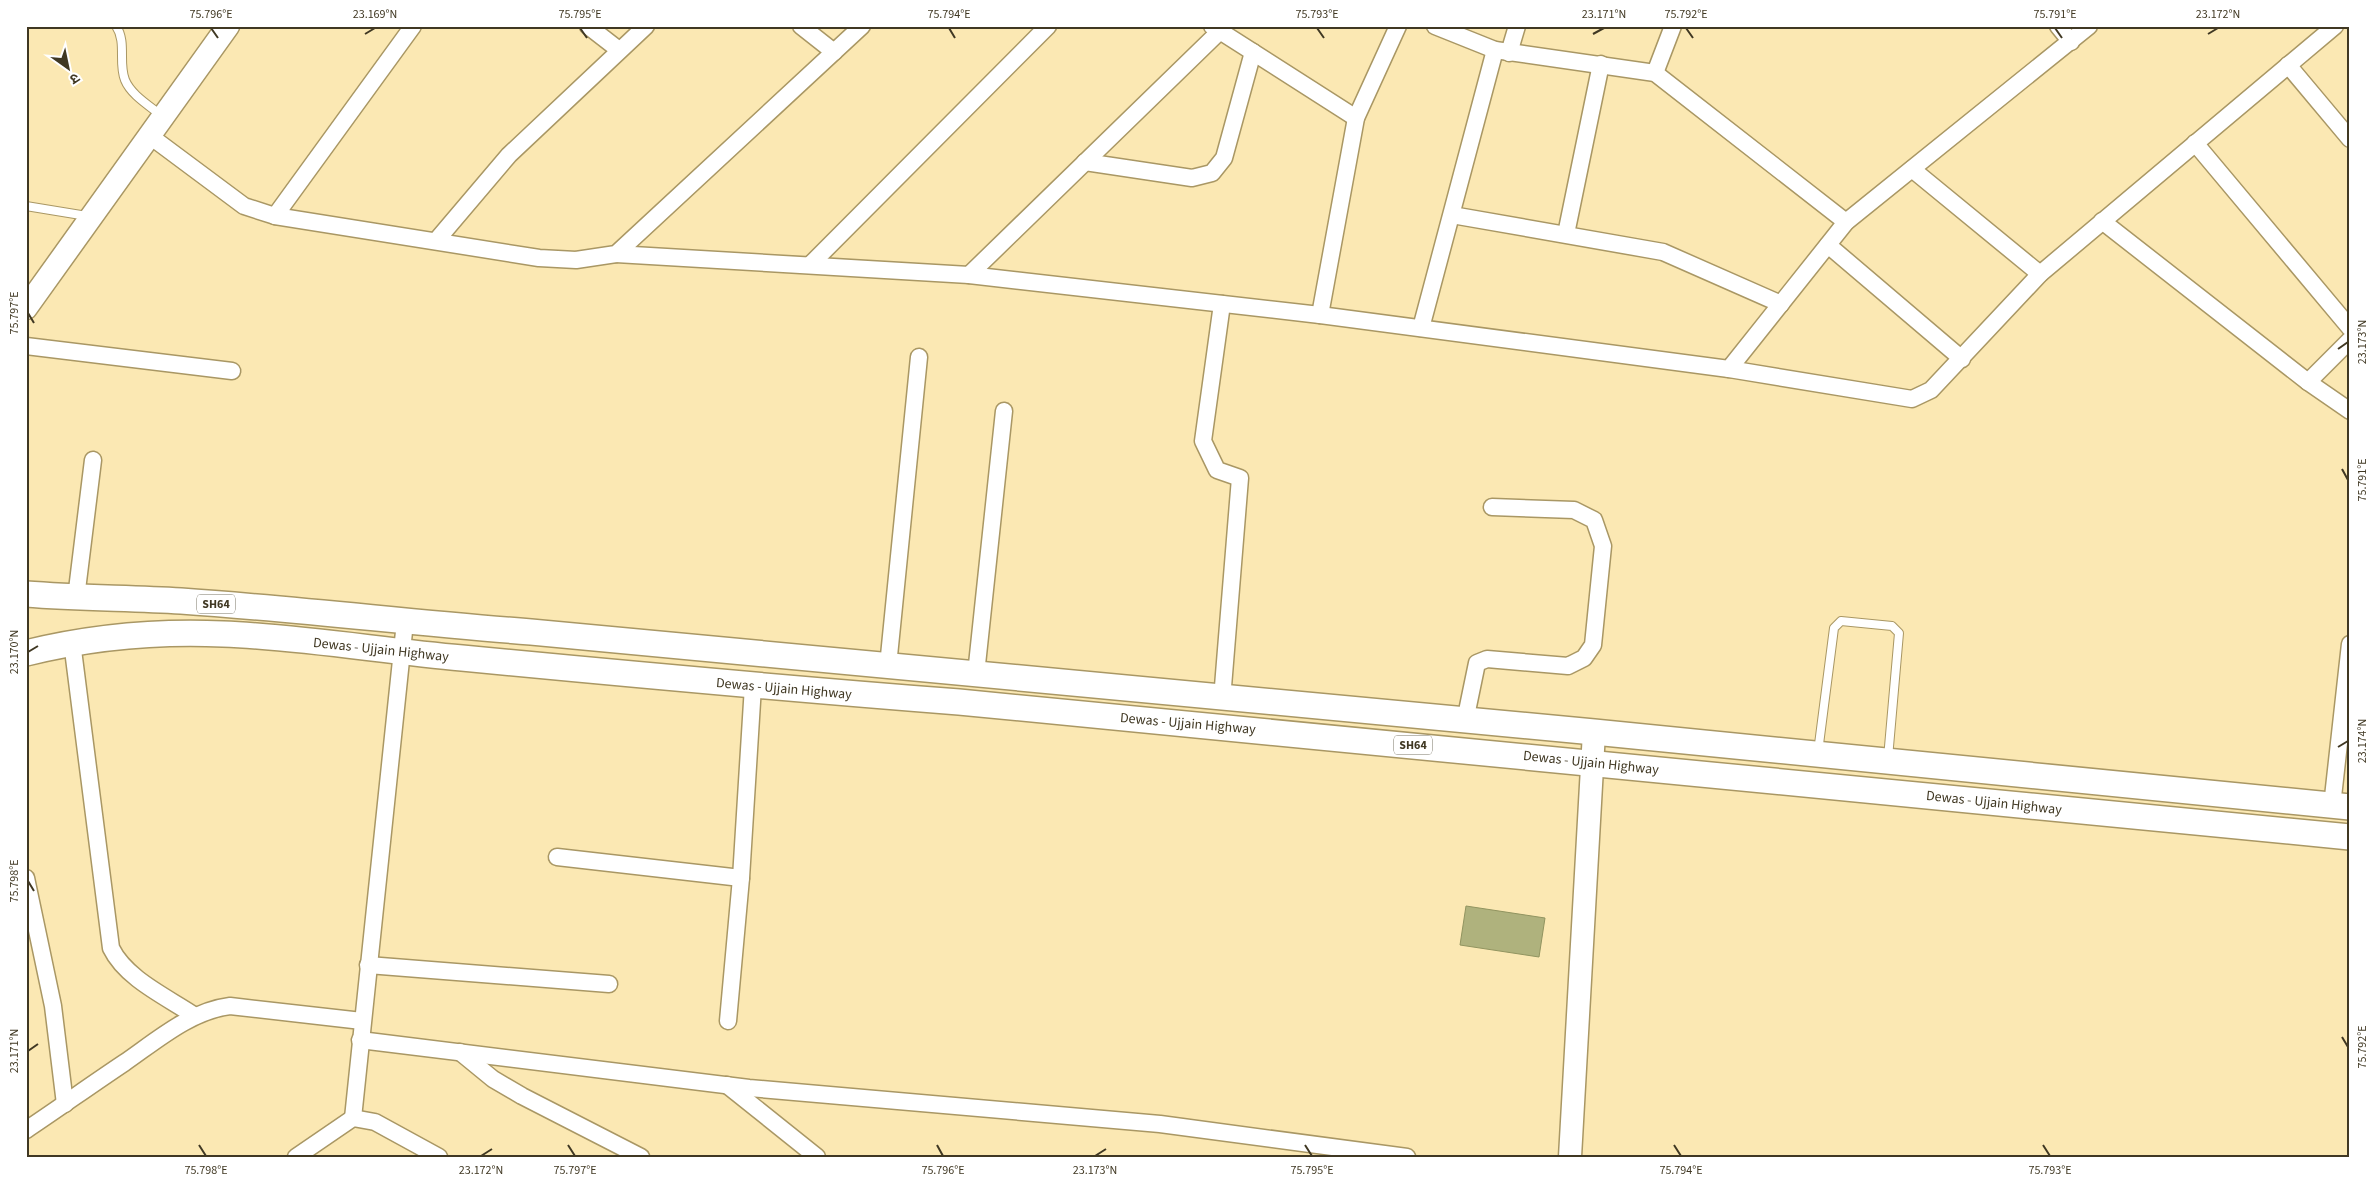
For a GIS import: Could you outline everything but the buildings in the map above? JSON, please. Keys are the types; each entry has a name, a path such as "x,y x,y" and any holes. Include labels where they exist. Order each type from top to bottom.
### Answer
{"main road":[{"name":"Dewas - Ujjain Highway","path":"26,594 76,598 179,601 288,610 976,674 1222,699 1594,732 2341,806"},
{"name":"Dewas - Ujjain Highway","path":"26,653 72,642 142,634 221,634 273,637 402,653 753,686 959,702 1594,762 2350,837"}],"street":[{"path":"26,308 228,26"},
{"path":"275,216 413,26"},
{"path":"588,26 619,50"},
{"path":"436,241 508,155 646,26"},
{"path":"801,26 834,52"},
{"path":"616,254 862,26"},
{"path":"810,265 1048,26"},
{"path":"1320,315 1356,118 1398,26"},
{"path":"1435,26 1502,52 1601,64 1655,73 1846,222"},
{"path":"1420,328 1452,215 1502,52 1517,26"},
{"path":"1655,73 1673,26"},
{"path":"2058,26 2071,42"},
{"path":"1729,369 1846,222 2090,26"},
{"path":"150,136 244,206 275,216 539,258 576,260 616,254 969,275 1420,328 1729,369 1912,399 1931,390 2040,274 2335,26"},
{"path":"969,275 1086,162 1216,29 1356,118"},
{"path":"1086,162 1192,178 1212,173 1224,158 1253,52"},
{"path":"1566,234 1601,64"},
{"path":"2288,65 2350,139"},
{"path":"2195,143 2350,328"},
{"path":"1912,169 2040,274"},
{"path":"1452,215 1663,252 1780,304"},
{"path":"2102,221 2308,382 2350,411"},
{"path":"1828,245 1962,359"},
{"path":"1222,304 1203,441 1217,470 1240,478 1222,699"},
{"path":"2308,382 2350,340"},
{"path":"26,346 232,371"},
{"path":"888,666 918,357"},
{"path":"976,674 1004,411"},
{"path":"76,598 93,460"},
{"path":"1465,721 1477,663 1487,658 1568,666 1584,658 1593,645 1603,546 1594,520 1574,510 1492,507"},
{"path":"353,1118 405,622"},
{"path":"72,642 111,948 117,959 130,972 195,1016"},
{"path":"2341,806 2350,644"},
{"path":"728,1021 741,878 753,686"},
{"path":"1570,1157 1594,762 1594,732"},
{"path":"557,857 741,878"},
{"path":"26,878 53,1006 65,1104"},
{"path":"368,965 609,984"},
{"path":"26,1130 195,1016 214,1008 230,1006 362,1021"},
{"path":"360,1040 727,1085 1160,1124 1407,1157"},
{"path":"460,1052 493,1079 522,1096 641,1157"},
{"path":"727,1085 817,1157"},
{"path":"296,1157 353,1118 375,1122 439,1157"}],"lane":[{"path":"116,26 122,40 122,68 125,81 132,90 164,117"},
{"path":"26,206 91,217"},
{"path":"1817,754 1834,628 1842,621 1892,626 1899,633 1887,760"}]}
